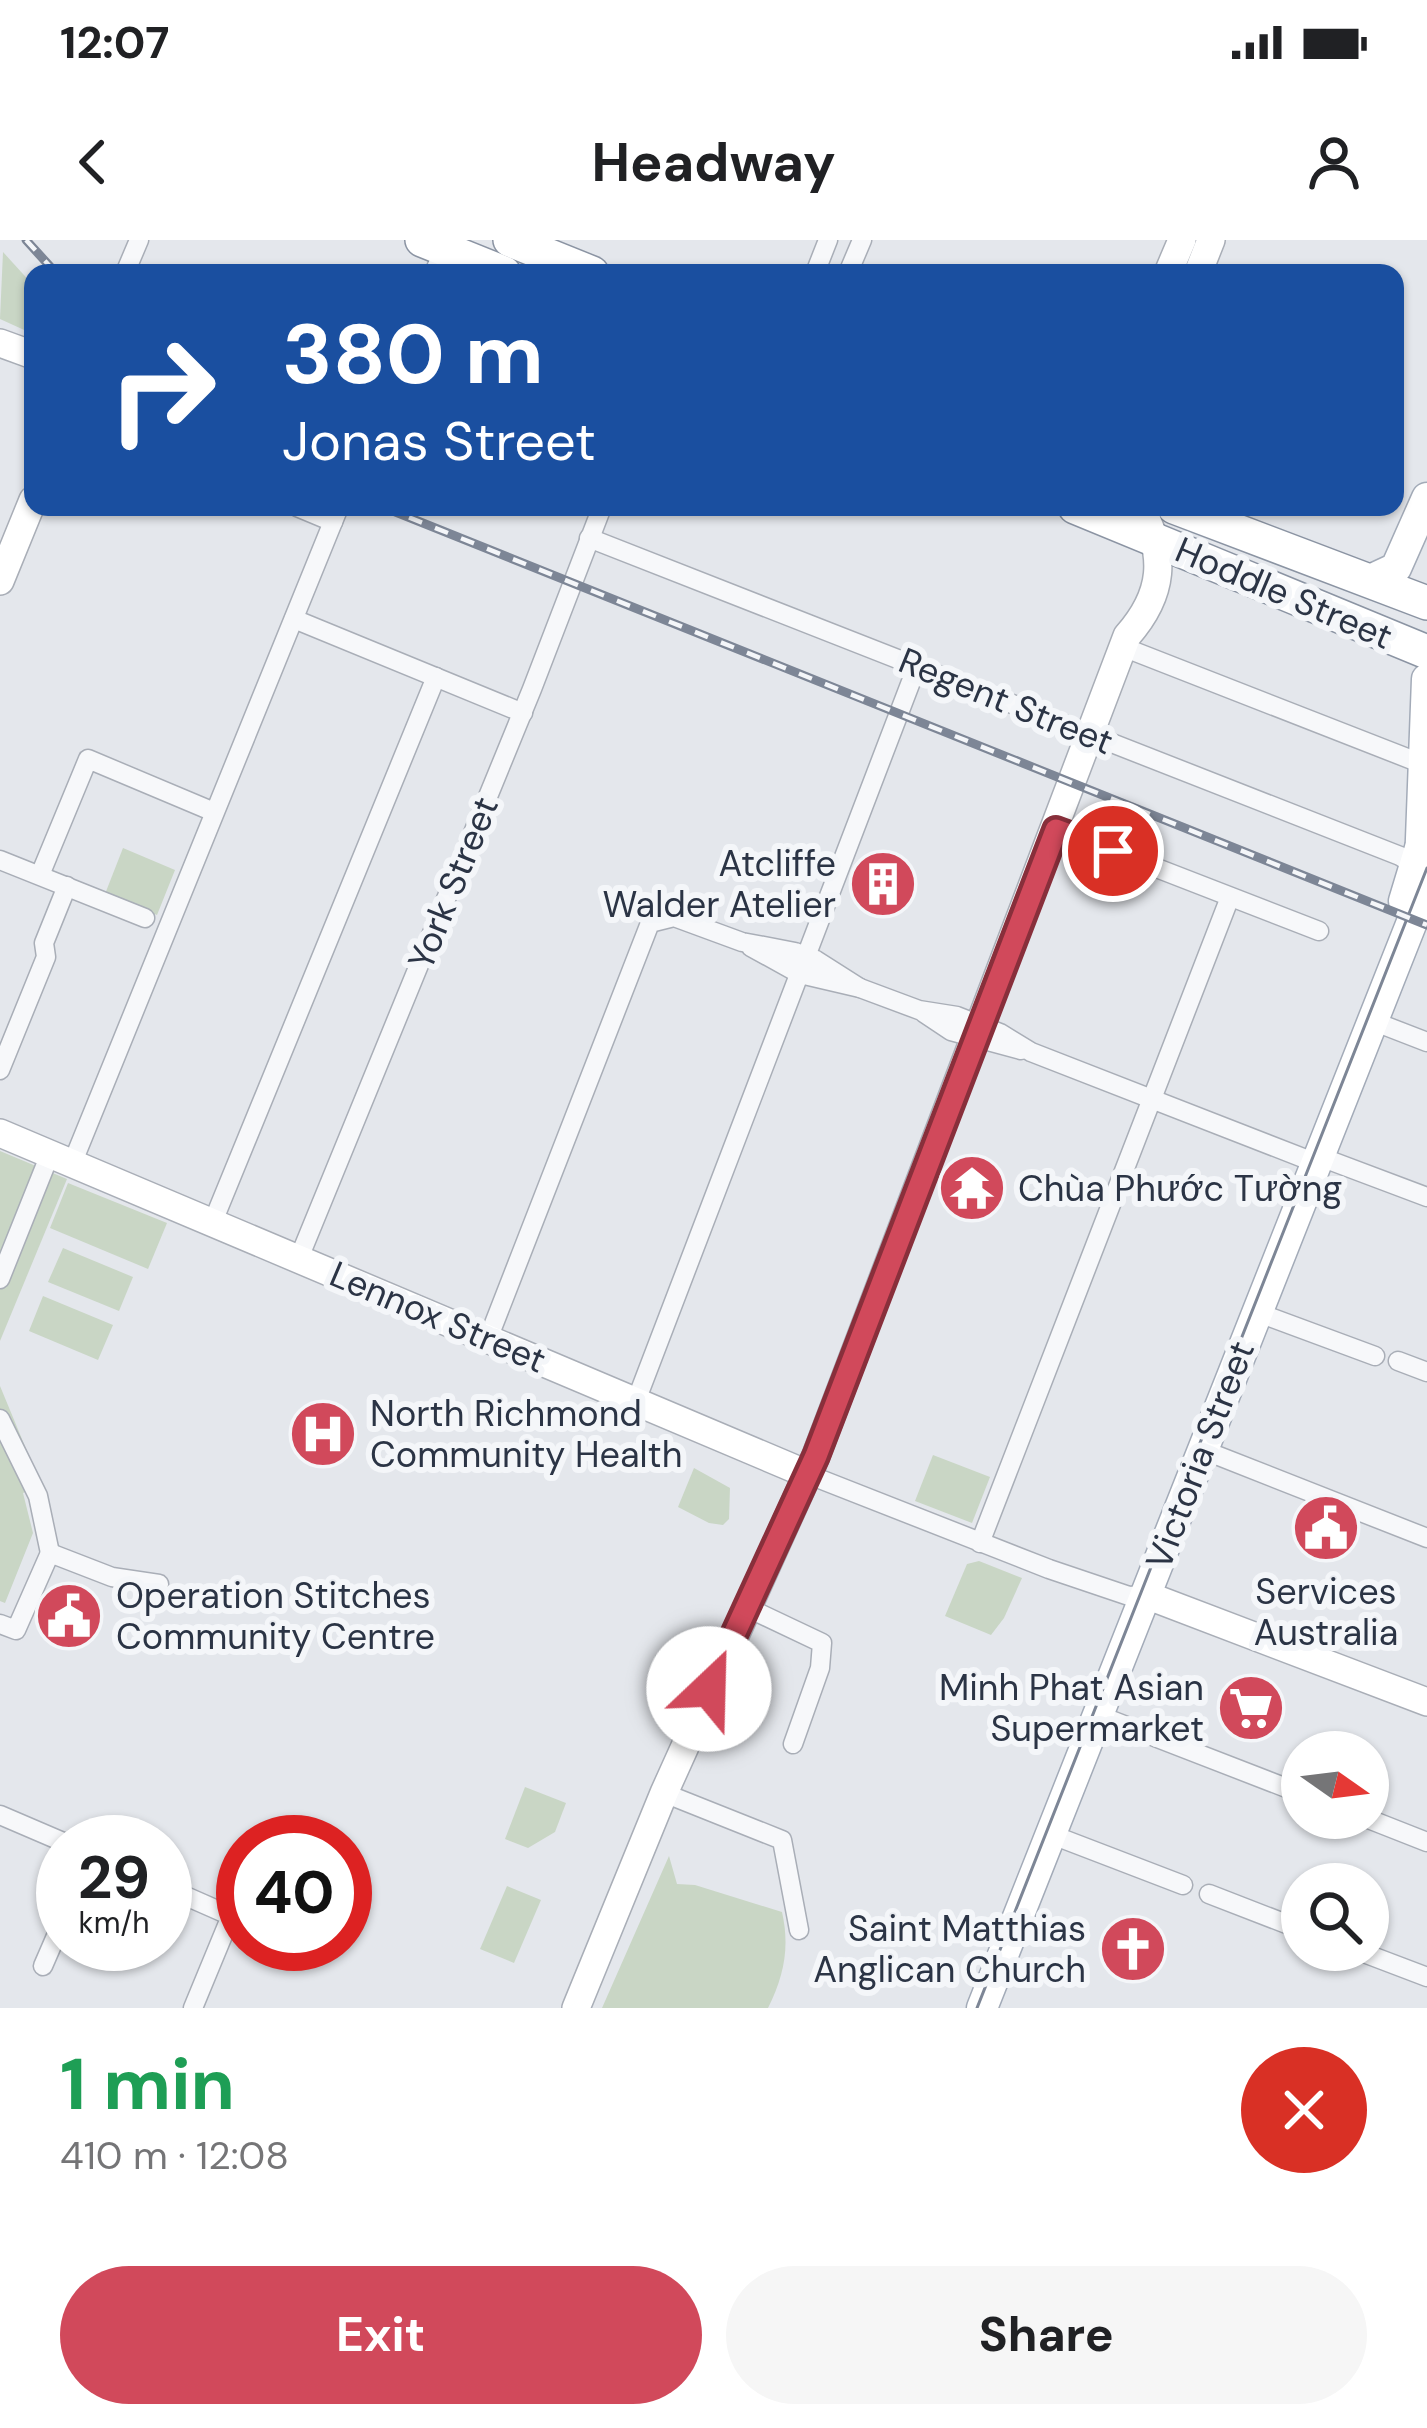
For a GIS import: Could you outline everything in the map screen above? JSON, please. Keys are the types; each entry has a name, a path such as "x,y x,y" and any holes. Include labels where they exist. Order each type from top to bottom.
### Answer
{"highway":[{"path":"511,240 570,264"},
{"path":"433,254 471,264"},
{"name":"Hoddle Street","path":"1198,516 1427,602"},
{"name":"Hoddle Street","path":"1132,520 1427,652"}],"main road":[{"path":"1369,581 1396,568 1427,498"},
{"name":"Victoria Street","path":"982,2008 1355,1064 1421,884 1427,680"},
{"path":"1355,1064 1392,999 1421,884"},
{"path":"1065,1797 1085,1714 1126,1611 1173,1557 1211,1453 1232,1373"}],"street":[{"path":"1184,264 1211,240"},
{"path":"0,581 26,516"},
{"path":"0,1280 61,1159 214,812 336,516"},
{"name":"York Street","path":"299,1258 523,713 599,516"},
{"path":"576,2008 664,1793 808,1474 1125,642 1144,616 1160,557 1132,520"},
{"name":"Regent Street","path":"590,538 1402,856 1421,884"},
{"path":"294,620 523,713"},
{"path":"1125,642 1426,765"},
{"path":"637,1401 917,667"},
{"path":"212,1224 436,677"},
{"path":"40,875 88,759 214,812"},
{"path":"1056,830 1319,931"},
{"path":"0,860 145,918"},
{"path":"0,1070 46,957 44,943 68,886"},
{"path":"980,1543 1230,897"},
{"path":"488,1339 645,932 660,918 674,916 804,965 919,1010 951,1031 976,1032 1151,1100 1427,1197"},
{"path":"1378,1023 1427,1042"},
{"name":"Lennox Street","path":"0,1133 808,1474 1056,1571 1129,1596 1145,1594"},
{"path":"1256,1312 1375,1356"},
{"path":"1398,1361 1427,1372"},
{"path":"0,1419 38,1496 50,1553 8,1627"},
{"path":"1211,1453 1427,1538"},
{"path":"50,1553 112,1577 159,1584"},
{"path":"1145,1594 1427,1702"},
{"path":"746,1607 823,1643 820,1669 793,1744"},
{"path":"1098,1715 1281,1785"},
{"path":"664,1793 782,1840 800,1930"},
{"path":"0,1815 36,1830"},
{"path":"1389,1827 1427,1841"},
{"path":"1050,1834 1183,1885"},
{"path":"1209,1894 1281,1922"},
{"path":"192,1899 231,1916 193,2008"},
{"path":"1389,1963 1427,1977"}],"green space":[{"path":"3,252 24,275 24,330 0,319"},
{"path":"123,848 175,870 157,915 105,894"},
{"path":"0,1151 67,1179 0,1341"},
{"path":"68,1183 167,1223 148,1269 50,1228"},
{"path":"63,1248 133,1277 119,1311 48,1282"},
{"path":"43,1296 113,1325 98,1360 29,1331"},
{"path":"0,1386 41,1485 23,1493 33,1533 5,1603 0,1601"},
{"path":"933,1455 990,1477 972,1523 915,1501"},
{"path":"694,1468 730,1488 729,1519 723,1525 678,1507"},
{"path":"979,1561 1022,1578 991,1635 945,1616 967,1564"},
{"path":"525,1787 566,1803 555,1832 528,1848 505,1839"},
{"path":"669,1856 677,1884 695,1885 782,1912 784,1961 768,2008 602,2008"},
{"path":"507,1886 541,1900 514,1963 480,1949"}],"tram line":[{"path":"977,2008 1427,868"}],"railway":[{"path":"26,240 48,264"},
{"path":"405,516 1427,925"}],"place":[{"name":"Atcliffe Walder Atelier","path":"883,884"},
{"name":"Chùa Phước Tường","path":"972,1188"},
{"name":"North Richmond Community Health","path":"323,1434"},
{"name":"Services Australia","path":"1326,1528"},
{"name":"Operation Stitches Community Centre","path":"69,1616"},
{"name":"Minh Phat Asian Supermarket","path":"1251,1708"},
{"name":"Saint Matthias Anglican Church","path":"1133,1949"}],"route":[{"path":"709,1689 816,1456 1056,830 1113,851"}]}
